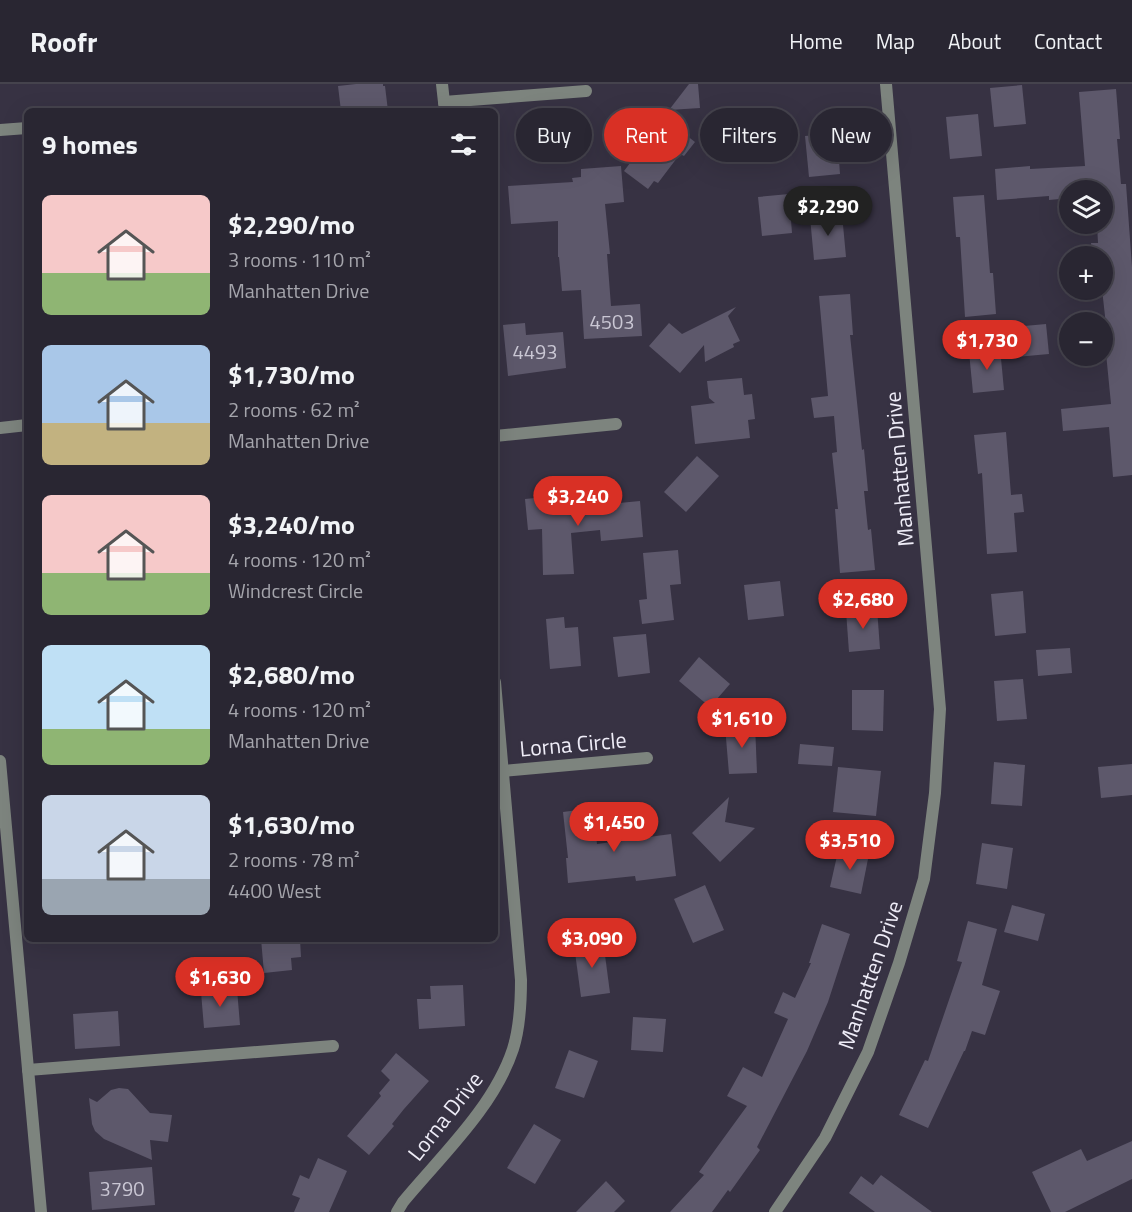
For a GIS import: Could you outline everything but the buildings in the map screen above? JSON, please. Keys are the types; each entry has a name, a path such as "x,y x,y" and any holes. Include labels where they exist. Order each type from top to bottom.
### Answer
{"street":[{"path":"442,84 444,107 586,91"},
{"name":"Manhatten Drive","path":"776,1212 825,1138 868,1052 900,963 924,879 935,794 940,698 886,84"},
{"path":"0,130 24,128"},
{"path":"498,436 616,424"},
{"path":"0,428 24,426"},
{"name":"Lorna Drive","path":"397,1212 480,1110 501,1079 513,1047 520,1012 521,980 498,715"},
{"name":"Lorna Circle","path":"503,771 648,759"},
{"path":"0,761 40,1212"},
{"path":"28,1070 333,1046"}]}
